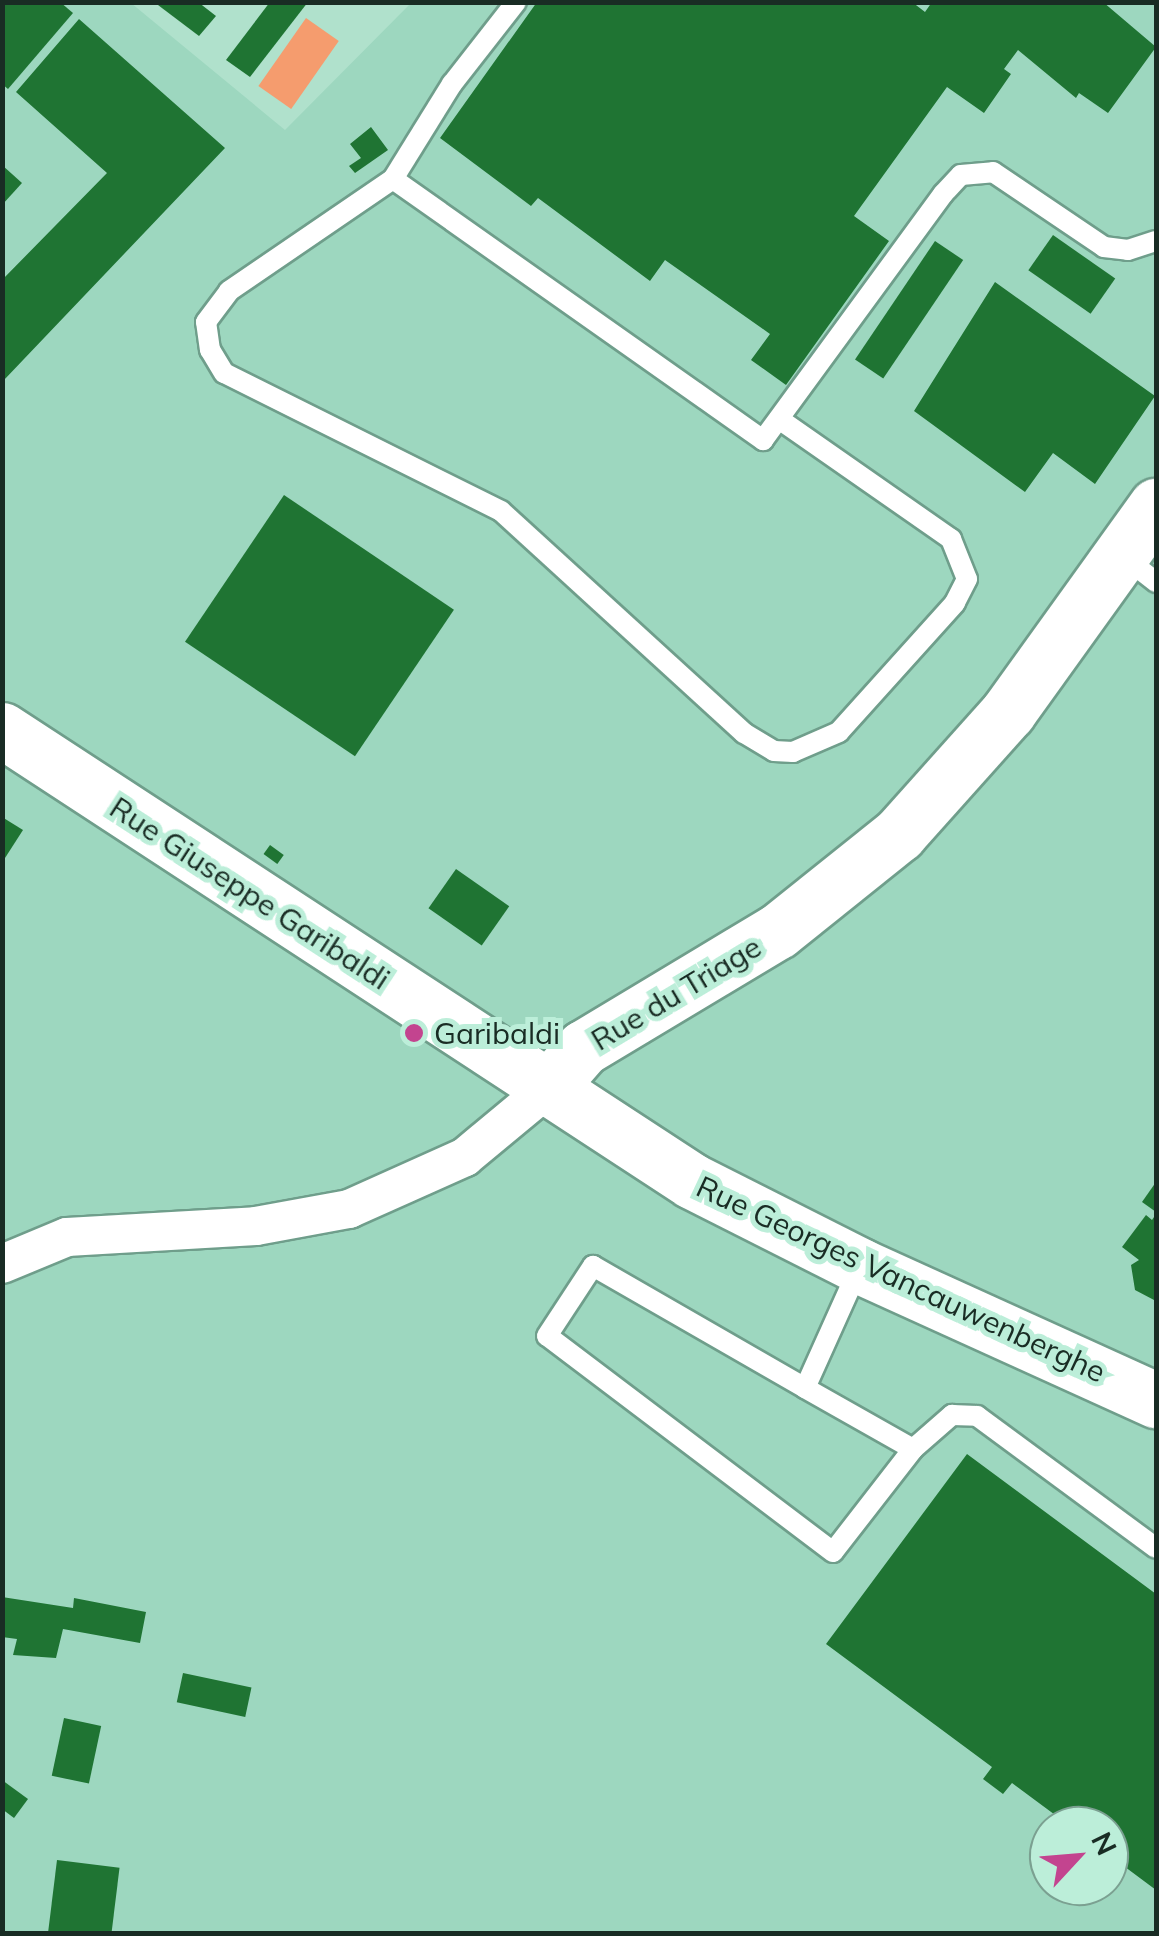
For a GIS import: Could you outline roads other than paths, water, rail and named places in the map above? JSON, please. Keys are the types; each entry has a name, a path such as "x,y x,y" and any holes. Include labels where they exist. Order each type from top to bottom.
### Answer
{"street":[{"name":"Rue du Triage","path":"2,1264 66,1237 256,1226 349,1209 464,1157 547,1089 582,1048 778,931 878,853 992,733 1139,568 1156,506"},
{"name":"Rue Giuseppe Garibaldi","path":"2,730 547,1089"},
{"name":"Rue Georges Vancauwenberghe","path":"547,1089 692,1181 860,1266 1156,1400"}],"lane":[{"path":"516,2 452,84 394,179 216,300 206,322 215,362 238,383 501,511 744,733 774,751 793,752 839,732 955,603 966,579 950,539 779,419"},
{"path":"394,179 764,440 962,175 993,172 1104,246 1128,250 1156,242"},
{"path":"914,1450 593,1266 546,1336 833,1552 914,1450 952,1415 977,1416 1156,1548"},
{"path":"805,1388 860,1266"}],"place":[{"name":"Garibaldi","path":"414,1033"}]}
